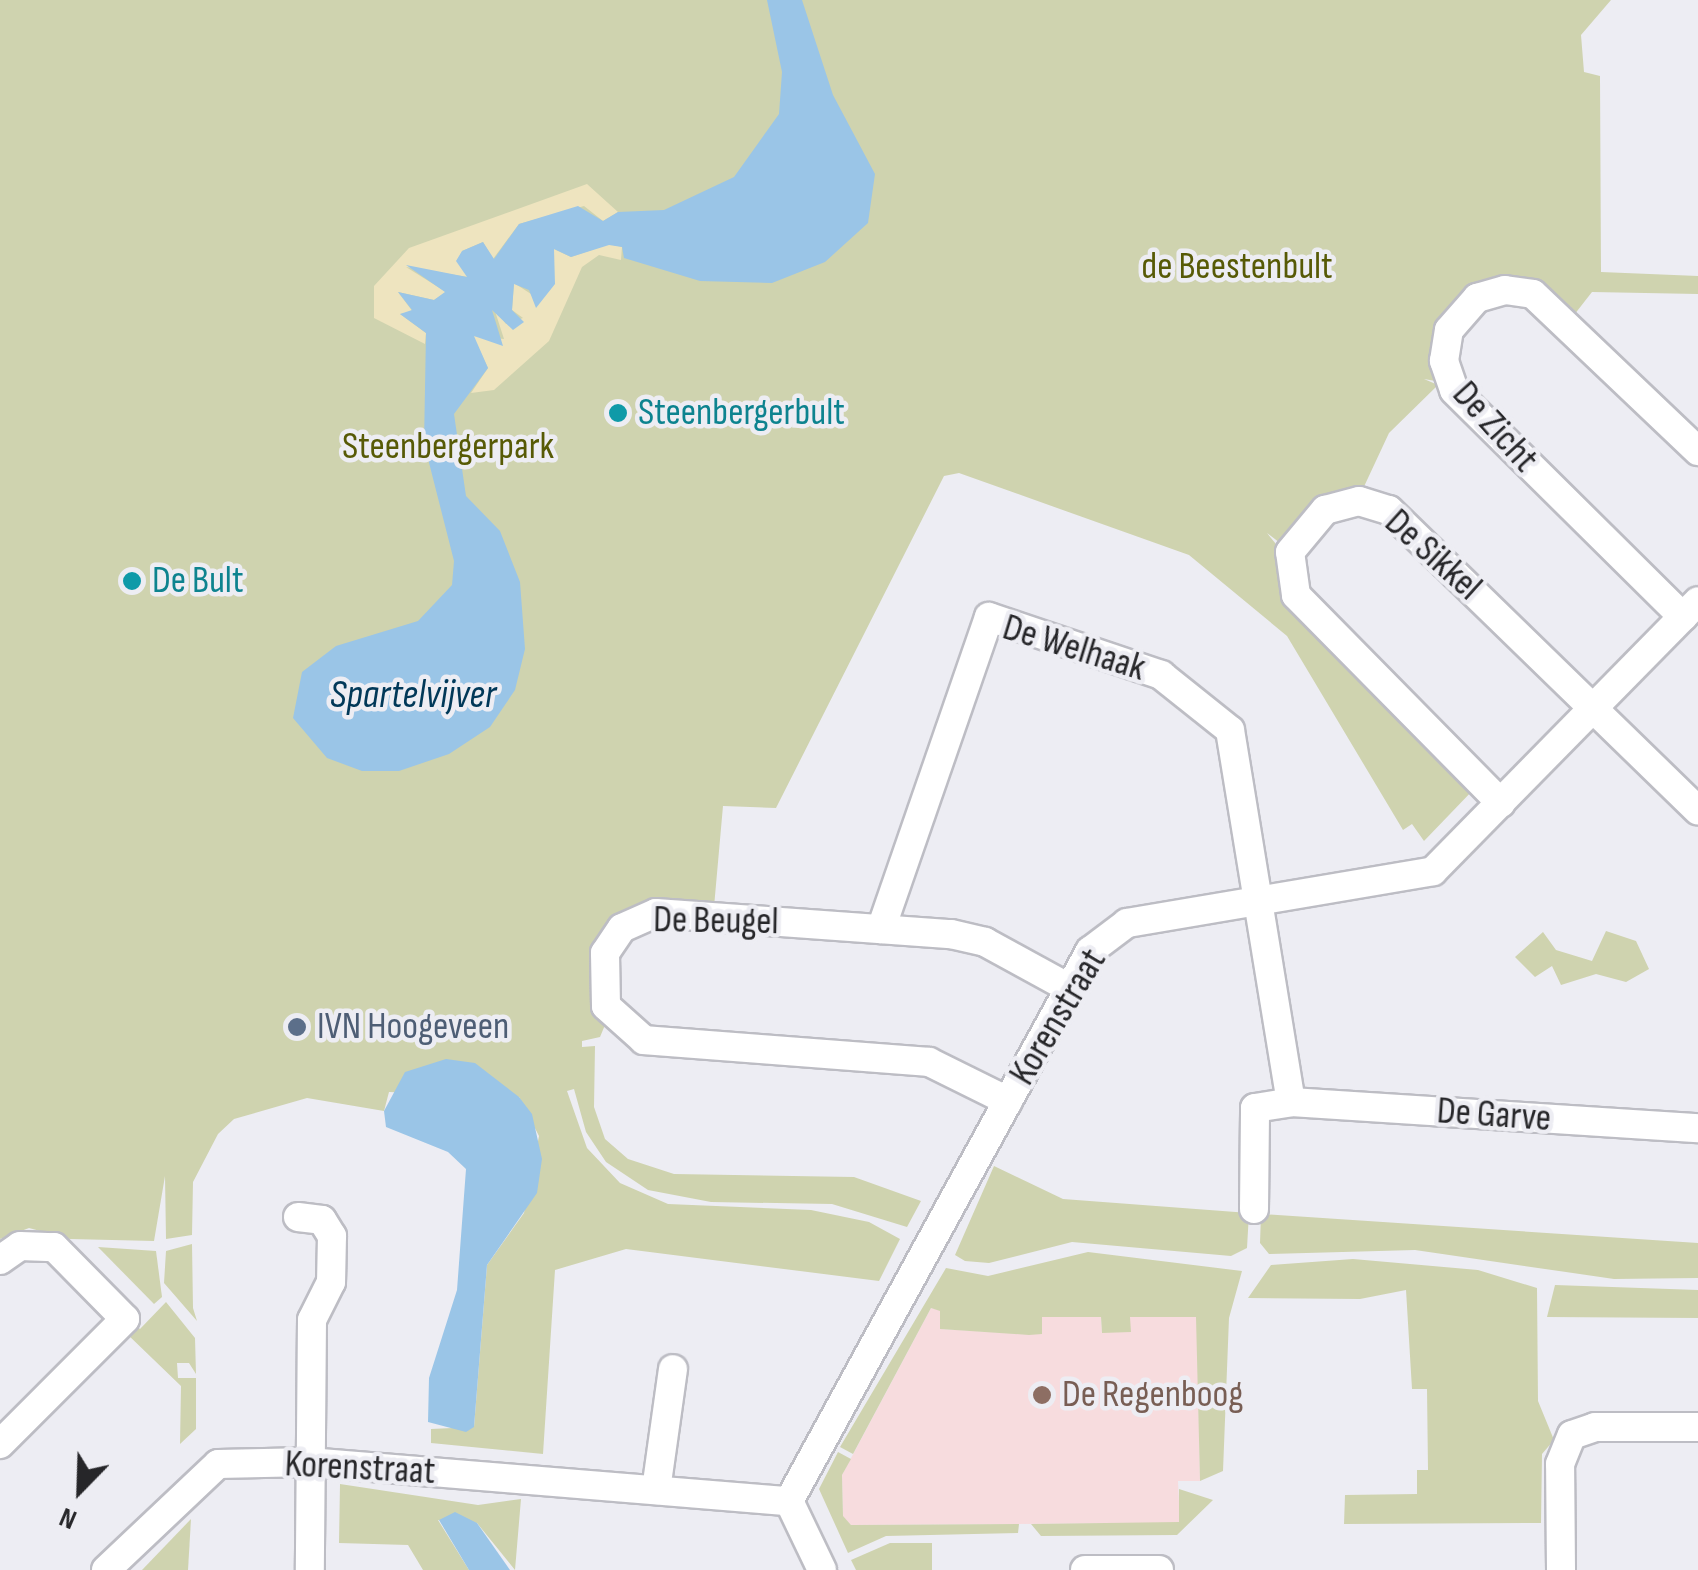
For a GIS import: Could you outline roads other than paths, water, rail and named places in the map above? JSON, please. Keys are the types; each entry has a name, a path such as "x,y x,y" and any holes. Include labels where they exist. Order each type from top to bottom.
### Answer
{"street":[{"name":"De Zicht","path":"1690,609 1454,390 1444,360 1448,330 1478,298 1505,290 1533,294 1698,452"},
{"name":"De Sikkel","path":"1501,803 1296,595 1288,563 1307,524 1349,501 1389,510 1594,708"},
{"name":"Korenstraat","path":"106,1570 218,1464 310,1462 789,1500 1090,951 1127,923 1258,904 1433,871 1690,609"},
{"name":"De Welhaak","path":"881,929 989,617 1161,675 1230,730 1258,904"},
{"path":"1594,708 1696,807"},
{"path":"1254,1210 1254,1108 1291,1102 1258,904"},
{"name":"De Beugel","path":"1008,1101 929,1062 658,1044 623,1028 601,992 610,942 656,912 971,937 1069,988"},
{"name":"De Garve","path":"1291,1102 1698,1128"},
{"path":"298,1217 322,1220 332,1236 331,1282 312,1320 310,1570"},
{"path":"0,1260 20,1246 54,1247 125,1320 0,1444"},
{"path":"656,1490 673,1369"},
{"path":"1561,1570 1560,1464 1572,1435 1595,1427 1698,1427"},
{"path":"789,1500 822,1570"},
{"path":"1085,1570 1158,1570"}],"water":[{"name":"Spartelvijver","path":"767,0 802,0 833,95 875,174 868,223 825,262 772,283 700,281 624,258 622,247 609,245 571,257 554,249 555,284 536,308 529,290 514,284 512,310 524,322 513,330 492,310 503,346 474,336 488,368 454,414 466,496 500,531 520,582 525,649 515,690 490,727 449,754 399,771 362,771 327,758 293,718 302,672 336,646 418,621 452,585 454,561 424,443 426,333 400,314 412,310 398,292 434,300 445,292 406,265 467,277 456,261 462,251 483,242 494,259 519,224 578,206 603,221 618,212 664,210 734,177 779,114 782,72"},
{"path":"446,1059 475,1063 519,1097 532,1114 542,1159 537,1193 487,1265 474,1427 466,1432 428,1422 429,1378 457,1290 466,1169 448,1152 386,1127 384,1111 405,1072"},
{"path":"455,1512 477,1523 510,1570 469,1570 439,1520"}],"place":[{"name":"Steenbergerbult","path":"618,413"},
{"name":"De Bult","path":"132,581"},
{"name":"IVN Hoogeveen","path":"297,1027"},
{"name":"De Regenboog","path":"1042,1395"}],"park label":[{"name":"de Beestenbult","path":"1237,267"},
{"name":"Steenbergerpark","path":"448,447"}]}
